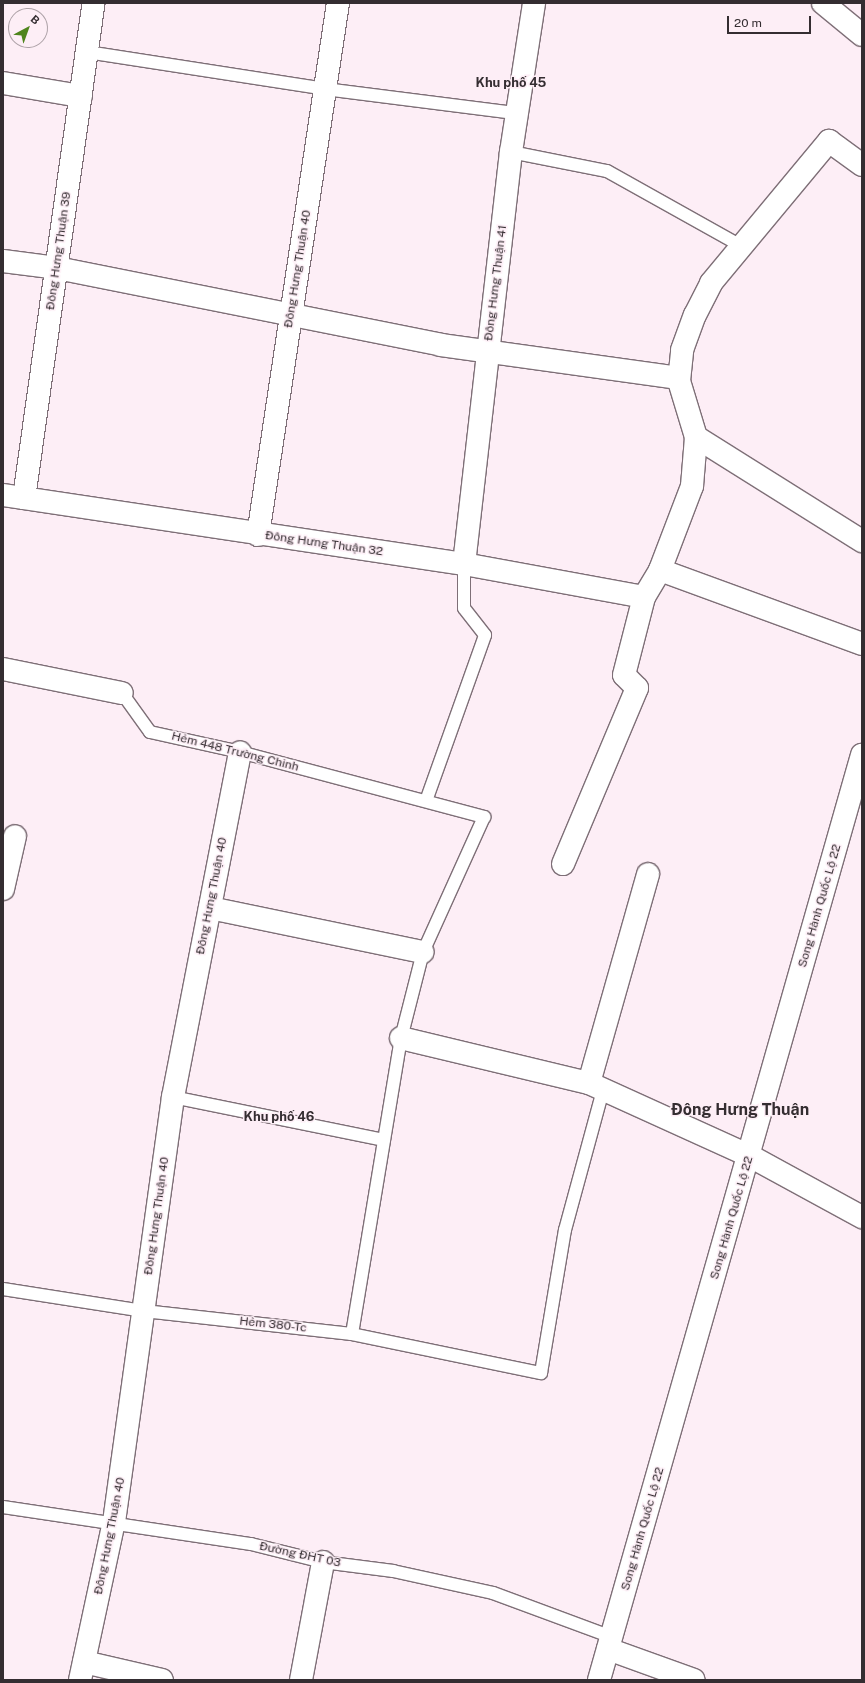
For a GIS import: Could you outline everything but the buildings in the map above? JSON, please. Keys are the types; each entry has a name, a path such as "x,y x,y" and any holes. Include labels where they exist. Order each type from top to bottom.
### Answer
{"street":[{"name":"Đông Hưng Thuận 39","path":"24,498 94,3"},
{"name":"Đông Hưng Thuận 40","path":"258,535 338,3"},
{"name":"Đông Hưng Thuận 41","path":"464,564 511,152 534,3"},
{"path":"823,3 862,35"},
{"path":"3,83 81,96"},
{"path":"563,864 637,688 624,675 644,597 660,570 692,486 696,437 679,378 682,350 695,315 711,283 829,141 862,165"},
{"path":"3,261 57,268 441,345 679,378"},
{"path":"696,437 862,541"},
{"name":"Đông Hưng Thuận 32","path":"3,495 258,535 464,564 644,597"},
{"path":"660,570 862,644"},
{"name":"Hẻm 448 Trường Chinh","path":"3,669 122,693"},
{"name":"Đông Hưng Thuận 40","path":"82,1671 114,1522 173,1097 240,752"},
{"name":"Song Hành Quốc Lộ 22","path":"599,1680 750,1156 862,755"},
{"path":"3,889 15,836"},
{"path":"596,1086 648,874"},
{"path":"210,908 423,952"},
{"path":"401,1038 596,1086 750,1156 862,1217"},
{"path":"301,1680 323,1562"},
{"path":"610,1643 694,1680"},
{"path":"82,1671 162,1680"}],"lane":[{"path":"87,52 325,89 516,113"},
{"path":"511,152 607,171 741,246"},
{"path":"426,801 485,635 464,608 464,564"},
{"name":"Hẻm 448 Trường Chinh","path":"122,693 150,732 240,752 484,816 423,952"},
{"path":"352,1334 401,1038 423,952"},
{"name":"Hẻm 380-Tc","path":"3,1289 144,1311 352,1334 541,1373 565,1230 596,1086"},
{"path":"173,1097 384,1140"},
{"name":"Đường ĐHT 03","path":"3,1507 114,1522 251,1544 323,1562 393,1571 494,1593 610,1643"}],"district":[{"name":"Khu phố 45","path":"511,83"},
{"name":"Đông Hưng Thuận","path":"740,1110"},
{"name":"Khu phố 46","path":"279,1117"}]}
